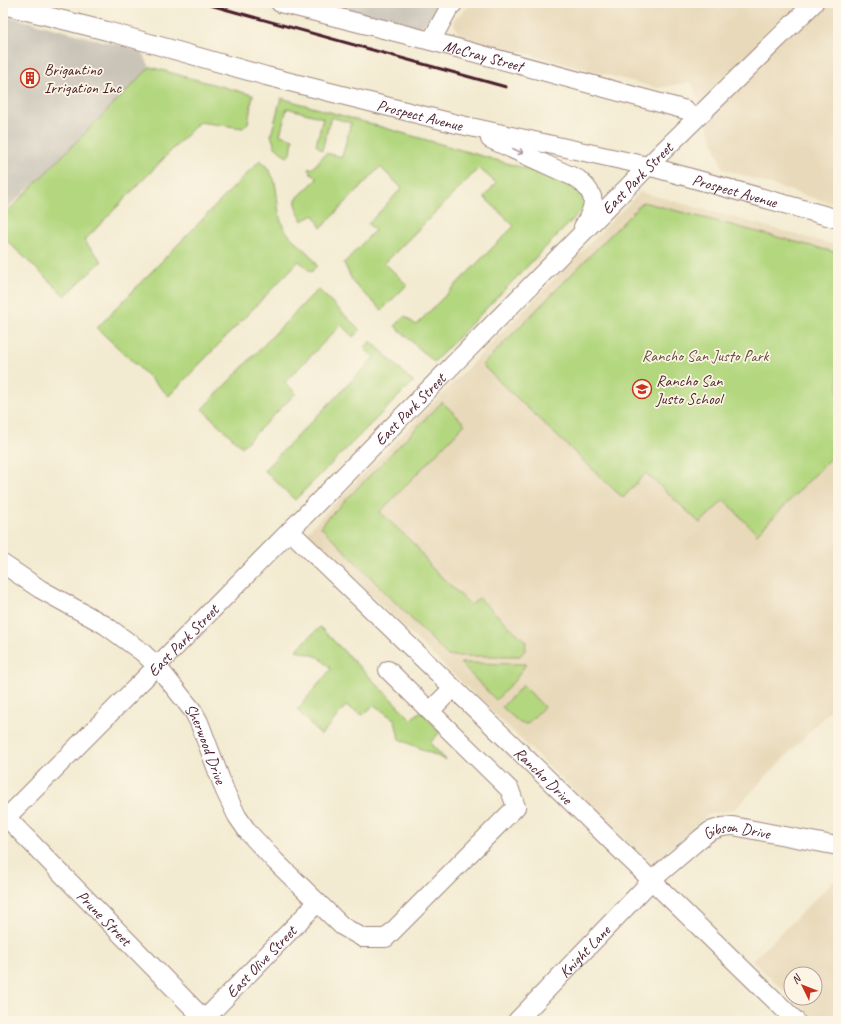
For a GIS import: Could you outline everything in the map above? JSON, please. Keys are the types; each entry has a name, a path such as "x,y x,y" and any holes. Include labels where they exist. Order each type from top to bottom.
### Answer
{"street":[{"name":"McCray Street","path":"280,3 431,40 686,110"},
{"path":"431,40 449,8 454,3"},
{"name":"East Park Street","path":"4,817 157,666 648,166 814,3"},
{"name":"Prospect Avenue","path":"3,5 106,31 266,76 457,124 648,166 838,219"},
{"path":"457,124 578,179 588,187 593,200 593,207 589,217 574,241"},
{"name":"Rancho Drive","path":"290,531 796,1021"},
{"name":"Sherwood Drive","path":"3,564 40,589 105,624 142,652 157,666 199,722 225,791 237,816 248,832 317,903 342,926 363,938 386,938 516,807 510,790 430,711"},
{"path":"388,670 430,711 453,688"},
{"name":"Prune Street","path":"4,817 204,1020"},
{"name":"Gibson Drive","path":"652,880 710,831 722,827 733,826 838,846"},
{"name":"Knight Lane","path":"517,1021 652,880"},
{"name":"East Olive Street","path":"204,1020 317,903"}],"shaded area":[{"path":"313,3 447,3 416,31"},
{"path":"472,3 838,3 838,206 723,169 692,82 657,88 459,35 453,21"},
{"path":"3,15 141,51 150,67 46,172 3,212"},
{"name":"Rancho San Justo School","path":"640,192 838,246 838,702 735,809 708,815 652,865 306,533"},
{"path":"838,877 838,1021 817,1021 801,1006 823,1006 823,966 783,966 783,990 752,961"}],"green space":[{"path":"150,67 253,95 248,123 243,128 199,122 84,241 102,261 65,296 3,237 3,216"},
{"path":"281,98 579,184 586,206 434,362 395,326 405,316 416,325 514,226 484,197 496,183 479,168 385,263 407,285 382,310 354,284 344,263 375,230 368,224 402,188 380,167 321,228 314,215 302,221 296,207 296,199 317,179 308,170 310,167 312,169 326,153 342,157 351,123 331,117 322,150 316,145 323,118 287,108 280,135 293,139 291,153 287,157 275,147 271,135"},
{"path":"260,160 273,177 279,213 283,226 317,266 311,272 299,261 169,396 97,328"},
{"name":"Rancho San Justo Park","path":"643,202 838,253 838,451 757,534 724,500 700,523 646,473 623,498 482,365"},
{"path":"318,289 360,330 353,337 341,325 285,382 296,393 242,447 202,409"},
{"path":"371,341 413,382 295,500 264,470 374,358 364,348"},
{"path":"442,402 465,424 380,512 416,546 431,567 471,605 479,598 526,642 525,650 520,656 448,656 321,527 328,518"},
{"path":"320,627 411,719 421,711 440,732 430,743 446,760 399,739 395,720 374,705 363,715 346,706 321,735 297,710 331,669 319,657 296,650"},
{"path":"460,663 526,664 515,680 496,700"},
{"path":"523,685 544,707 527,724 520,723 502,707"}],"railway":[{"path":"203,3 506,87"}],"place":[{"name":"Brigantino Irrigation Inc","path":"30,78"},
{"name":"Rancho San Justo School","path":"642,389"}]}
